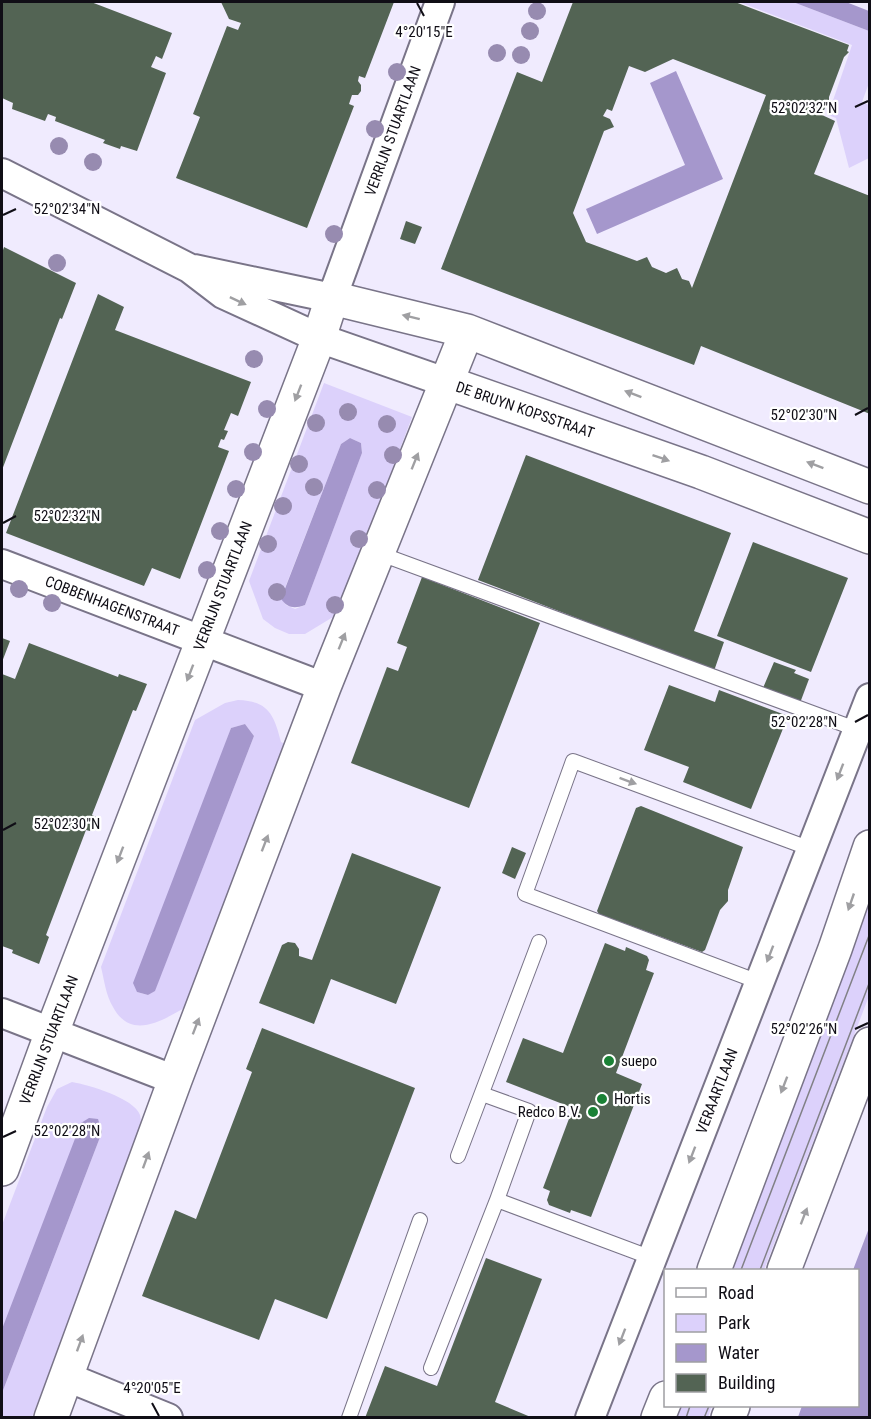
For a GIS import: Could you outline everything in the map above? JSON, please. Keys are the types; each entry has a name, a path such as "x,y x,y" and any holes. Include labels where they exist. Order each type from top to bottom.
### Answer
{"street":[{"name":"VERRIJN STUARTLAAN","path":"2,1169 52,1032 319,338 440,2"},
{"name":"DE BRUYN KOPSSTRAAT","path":"2,173 189,268 223,294 319,338 701,472 870,537"},
{"name":"DE BRUYN KOPSSTRAAT","path":"189,268 332,298 467,331 870,487"},
{"path":"51,1418 324,687 467,331"},
{"name":"COBBENHAGENSTRAAT","path":"2,564 324,687"},
{"name":"VERAARTLAAN","path":"590,1418 856,729 870,698"},
{"path":"714,1269 835,949 870,846"},
{"path":"2,1012 176,1080"},
{"path":"784,1269 870,1044"},
{"path":"67,1377 168,1418"},
{"path":"658,1418 664,1403"}],"lane":[{"path":"378,554 856,729"},
{"path":"759,982 525,894 573,761 811,849"},
{"path":"459,1156 539,942"},
{"path":"431,1368 529,1111 482,1094"},
{"path":"496,1200 652,1258"},
{"path":"349,1418 420,1220"}],"shaded area":[{"path":"2,2 869,2 869,1417 2,1418"}],"green space":[{"path":"739,2 793,2 869,31 869,83 862,102 869,105 869,158 849,168 836,118 828,115 852,45"},
{"path":"324,383 412,417 338,614 305,634 289,634 263,619 249,581","holes":["350,438 361,443 362,453 305,605 295,609 286,605 281,598 341,444"]},
{"path":"238,700 263,706 276,724 281,742 287,745 186,1007 148,1025 129,1023 120,1017 111,1003 101,967 195,720 225,703","holes":["245,724 254,736 155,990 148,995 137,992 231,728"]},
{"path":"869,887 869,996 764,1269 731,1269 840,980"},
{"path":"72,1082 110,1093 136,1109 141,1118 139,1140 32,1417 2,1417 2,1393 102,1132 101,1125 2,1329 2,1225 47,1107 57,1089"},
{"path":"679,1407 712,1407 708,1417 674,1418"}],"water":[{"path":"793,2 846,2 869,11 869,31"},
{"path":"676,71 723,179 597,234 586,209 685,165 650,83"},
{"path":"350,438 361,443 362,453 305,605 289,606 281,599 341,444"},
{"path":"245,724 254,736 155,991 148,995 137,992 133,983 231,728"},
{"path":"89,1118 98,1119 102,1132 2,1393 2,1329 81,1123"},
{"path":"869,1228 869,1417 798,1417 802,1407 859,1407 859,1269 853,1269"}],"building":[{"path":"2,2 91,2 172,33 162,59 156,56 151,67 166,73 137,151 121,146 120,149 103,143 105,140 55,121 56,117 48,114 45,121 12,109 13,103 2,98"},
{"path":"221,2 394,2 365,78 359,76 361,91 358,95 352,95 349,104 354,106 307,228 176,178 200,117 193,114 227,26 238,30 241,23 229,19"},
{"path":"573,2 735,2 849,45 847,51 849,52 844,57 829,97 829,104 827,103 822,115 835,121 814,174 870,196 870,414 701,346 694,365 441,269 517,72 542,82","holes":["673,59 766,95 692,288 689,281 682,279 677,268 666,273 652,267 647,257 637,261 586,242 573,213 604,131 614,127 610,119 603,116 607,109 612,111 629,66 645,72"]},
{"path":"406,221 422,227 415,244 400,239"},
{"path":"4,247 76,283 62,319 60,318 2,470 2,253"},
{"path":"98,294 124,307 115,330 251,382 238,416 231,413 224,430 228,431 218,447 229,451 180,579 152,568 144,586 6,533"},
{"path":"526,455 731,533 694,631 724,642 714,671 478,580"},
{"path":"753,542 848,578 811,672 717,636"},
{"path":"422,577 540,623 469,808 351,763 387,667 398,671 407,647 397,643"},
{"path":"2,638 10,641 2,662"},
{"path":"29,643 118,677 119,674 147,684 136,711 133,710 92,815 96,817 90,831 86,830 46,935 49,937 39,964 12,953 13,950 2,946 2,674 15,679"},
{"path":"774,662 796,670 794,673 809,679 800,703 763,688"},
{"path":"669,685 715,702 719,690 788,716 751,809 683,782 689,767 644,750"},
{"path":"641,806 743,847 728,890 728,901 720,910 705,950 702,952 599,914 597,911 636,808"},
{"path":"512,847 526,853 515,879 502,873"},
{"path":"352,853 441,887 396,1004 331,979 314,1024 259,1003 282,945 288,942 295,943 299,949 299,956 312,960"},
{"path":"605,943 625,951 626,947 647,956 649,960 646,970 654,973 616,1073 642,1084 591,1217 571,1210 570,1213 549,1205 547,1200 550,1191 543,1188 573,1108 506,1082 523,1038 563,1053"},
{"path":"262,1028 415,1088 327,1319 275,1299 259,1340 142,1296 175,1210 196,1219 252,1072 246,1069"},
{"path":"486,1258 542,1279 495,1402 533,1418 365,1418 385,1366 437,1386"}],"tram line":[{"path":"741,1269 870,933"},
{"path":"760,1269 870,981"},
{"path":"686,1418 690,1407"},
{"path":"704,1418 709,1407"}],"place":[{"name":"suepo","path":"609,1061"},
{"name":"Hortis","path":"602,1099"},
{"name":"Redco B.V.","path":"593,1112"}]}
